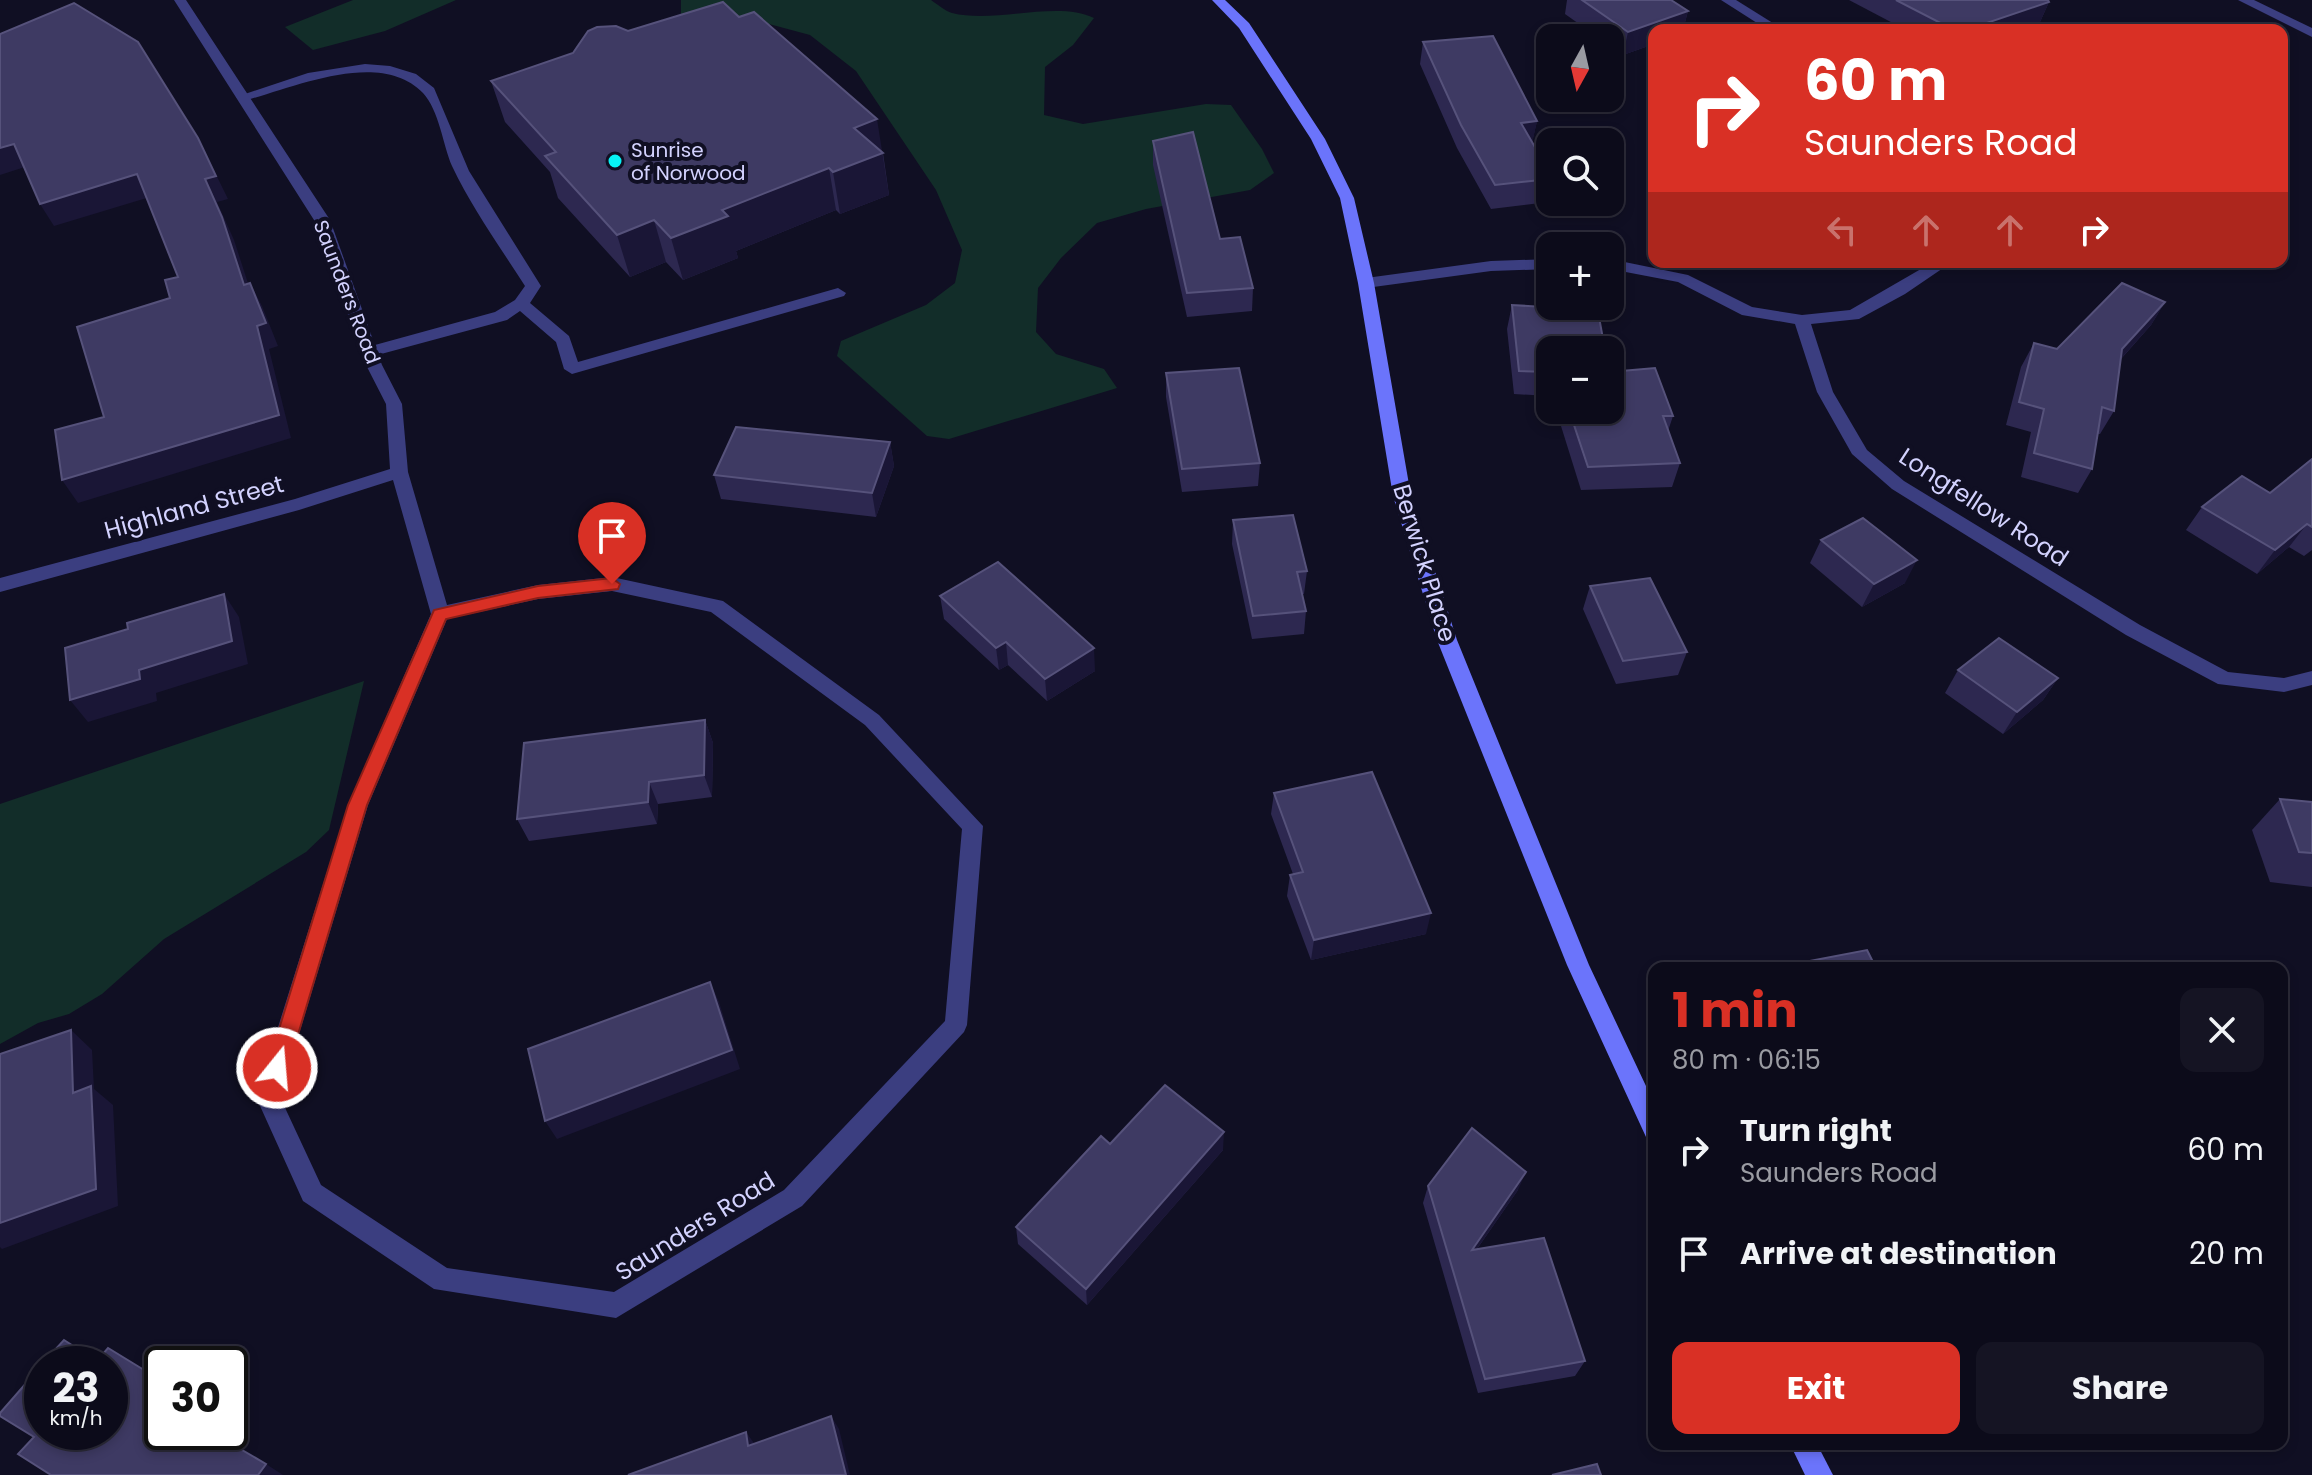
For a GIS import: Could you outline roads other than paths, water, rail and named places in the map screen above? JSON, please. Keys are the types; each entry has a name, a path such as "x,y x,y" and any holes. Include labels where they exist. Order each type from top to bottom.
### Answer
{"street":[{"name":"Saunders Road","path":"180,0 322,220 370,352 394,404 399,472 440,614 358,805 268,1097 312,1193 443,1280 616,1305 793,1198 956,1025 973,826 872,720 716,606 612,584 538,592 440,614"},
{"name":"Berwick Place","path":"1218,0 1244,26 1318,139 1347,198 1366,283 1402,496 1447,640 1578,965 1648,1116"},
{"path":"1727,0 1767,24"},
{"path":"2244,0 2312,33"},
{"path":"243,97 304,77 338,71 383,70 410,75 431,93 461,169 533,286 521,304 501,316 370,352"},
{"path":"1366,283 1491,266 1536,264"},
{"path":"1624,267 1682,278 1748,311 1802,320 1853,315 1935,268"},
{"path":"521,304 563,340 572,369 838,293"},
{"name":"Longfellow Road","path":"1802,320 1825,392 1861,454 1898,485 2133,630 2225,679 2284,685 2312,678"},
{"name":"Highland Street","path":"0,585 299,504 399,472"},
{"path":"1806,1450 1819,1475"}],"place":[{"name":"Sunrise of Norwood","path":"615,161"}]}
